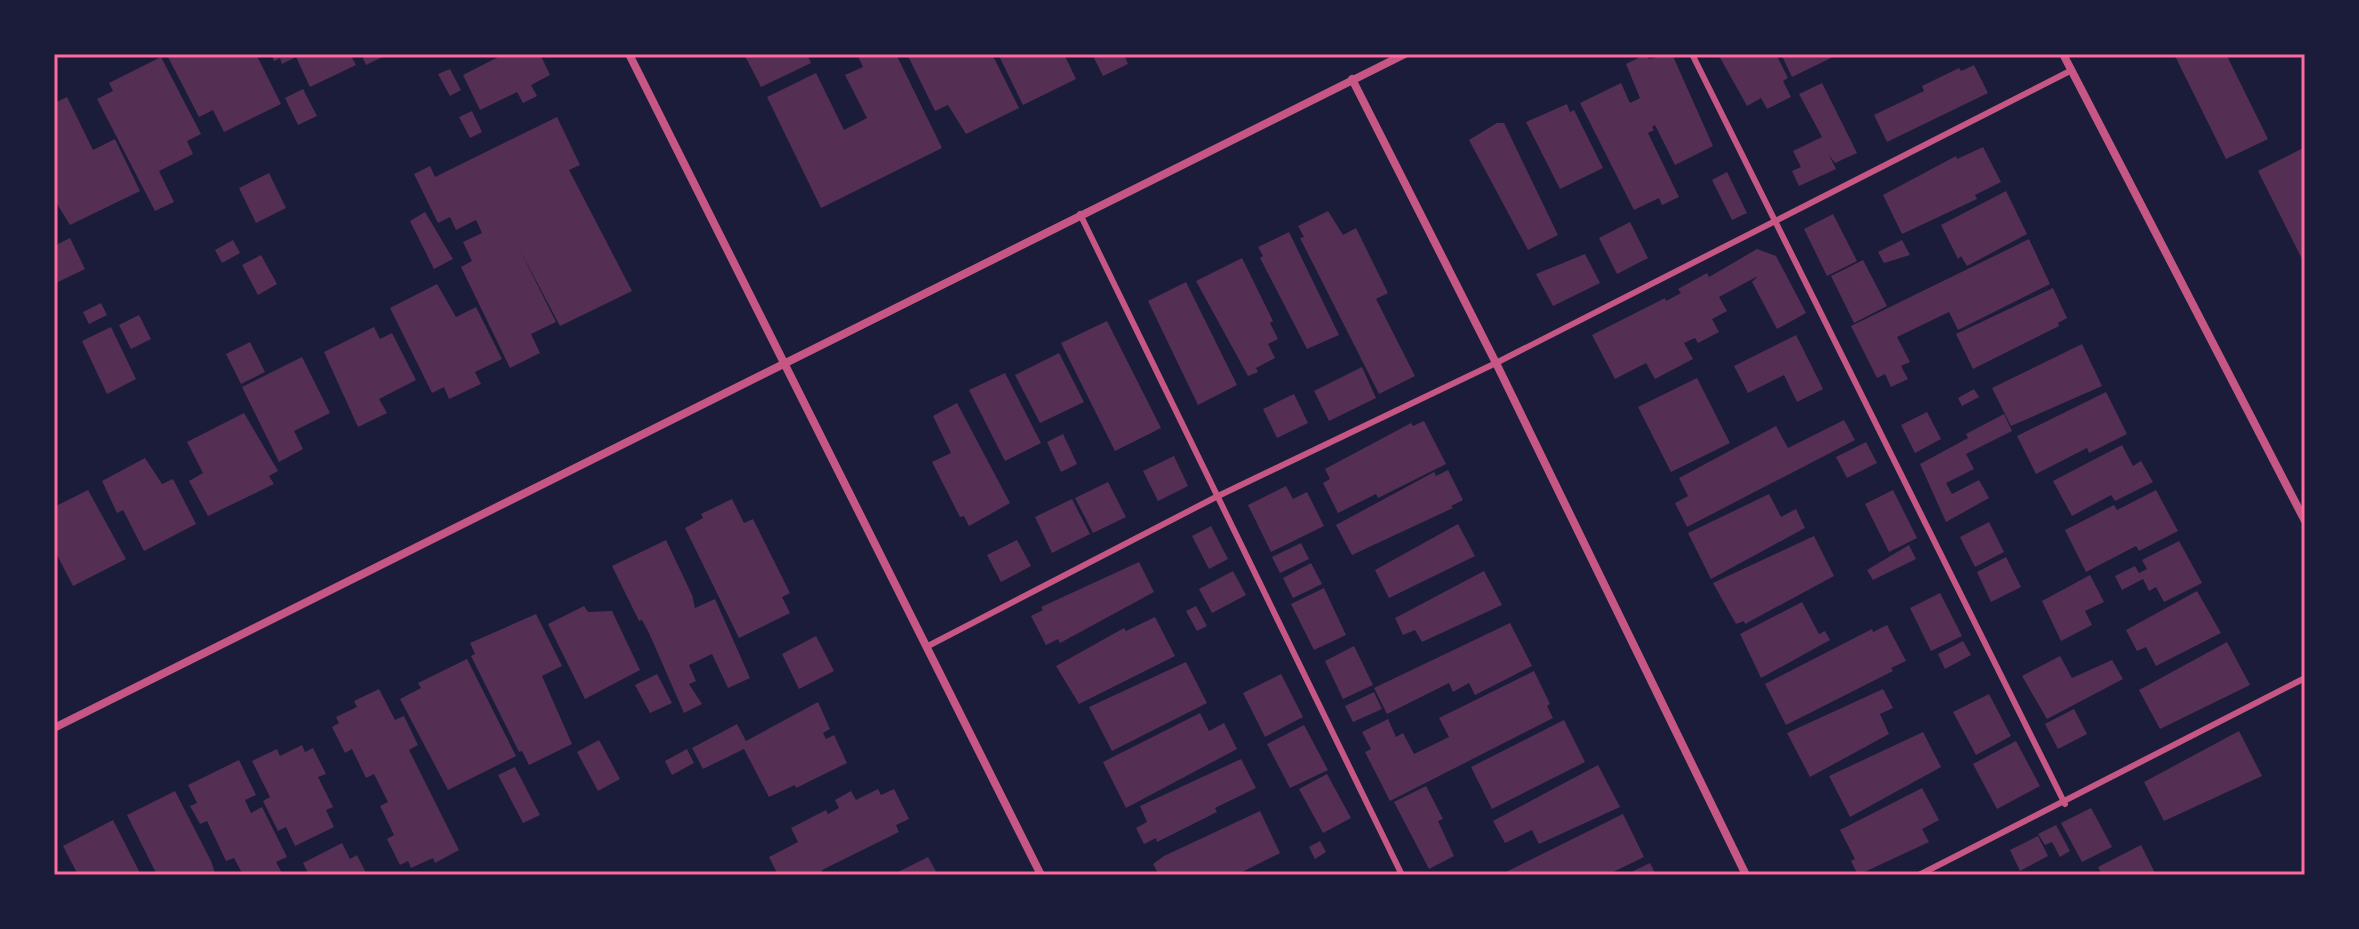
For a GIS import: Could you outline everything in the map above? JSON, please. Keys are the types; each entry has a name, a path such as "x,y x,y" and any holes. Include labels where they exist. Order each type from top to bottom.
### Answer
{"street":[{"path":"629,54 1041,875"},
{"path":"54,728 1405,54"},
{"path":"2063,54 2305,521"},
{"path":"1352,79 1496,363 1746,875"}],"lane":[{"path":"1692,54 2065,804"},
{"path":"928,646 1216,497 1496,363 2072,70"},
{"path":"1080,214 1402,875"},
{"path":"1919,875 2065,804 2305,678"}],"building":[{"path":"174,54 256,54 281,104 224,132 213,110 199,117 168,57"},
{"path":"271,54 350,54 356,65 310,87 296,57 282,64 280,58 274,61"},
{"path":"361,54 389,54 366,65"},
{"path":"504,54 540,54 550,75 531,85 537,96 523,103 517,92 480,110 463,75"},
{"path":"744,54 807,54 811,63 761,87"},
{"path":"857,54 896,54 942,148 821,208 767,97 816,73 844,130 867,118 845,75 863,67"},
{"path":"907,54 992,54 1019,108 966,134 948,105 935,111"},
{"path":"998,54 1064,54 1076,79 1023,105"},
{"path":"1092,54 1124,54 1128,64 1103,76"},
{"path":"1646,54 1649,59 1672,54 1713,146 1675,165 1655,125 1652,127 1654,130 1648,133 1679,197 1662,205 1659,198 1634,210 1580,103 1621,83 1630,103 1640,98 1626,64"},
{"path":"1718,54 1776,54 1788,78 1783,81 1791,97 1767,109 1761,98 1747,106"},
{"path":"1781,54 1839,54 1792,77"},
{"path":"2174,54 2226,54 2268,139 2226,159"},
{"path":"161,57 201,134 187,141 193,154 159,171 174,202 155,211 97,99 113,91 109,83"},
{"path":"1974,65 1988,93 1887,142 1874,115 1924,91 1922,86 1959,68 1961,71"},
{"path":"450,69 461,90 450,96 438,74"},
{"path":"1822,83 1857,153 1835,163 1829,155 1836,169 1799,186 1792,171 1801,167 1793,151 1822,137 1799,94"},
{"path":"303,89 317,116 298,125 285,98"},
{"path":"67,97 93,150 115,139 140,191 70,225 54,199 54,103"},
{"path":"1567,104 1570,112 1574,110 1603,168 1560,189 1526,122"},
{"path":"472,111 482,132 470,138 459,117"},
{"path":"557,117 580,165 569,170 632,291 560,326 520,250 556,322 531,334 540,353 510,368 461,267 472,261 463,242 482,233 476,220 456,230 450,217 438,223 414,174 430,166 435,177"},
{"path":"1497,123 1504,123 1558,235 1528,250 1469,140"},
{"path":"1983,147 2001,182 1975,195 1977,199 1902,234 1883,195 1956,156 1957,159"},
{"path":"2305,147 2305,265 2258,171"},
{"path":"1727,172 1747,213 1732,220 1712,180"},
{"path":"269,173 286,208 256,223 239,188"},
{"path":"2006,191 2027,234 1967,266 1961,256 1958,259 1941,225"},
{"path":"1328,211 1343,235 1356,228 1388,293 1376,299 1415,376 1379,394 1300,238 1304,237 1298,226"},
{"path":"425,212 453,259 434,269 410,221"},
{"path":"1833,214 1857,261 1827,276 1804,229"},
{"path":"1630,222 1648,258 1617,274 1599,238"},
{"path":"1289,232 1339,335 1307,349 1260,258 1263,256 1258,247"},
{"path":"70,238 85,269 56,283 54,246"},
{"path":"2029,239 2050,284 1958,330 1949,312 1897,337 1910,362 1901,366 1908,379 1891,387 1885,374 1877,378 1851,326"},
{"path":"233,240 240,253 222,263 215,250"},
{"path":"1902,240 1910,255 1884,263 1878,252"},
{"path":"1757,249 1776,256 1806,313 1777,329 1752,282 1758,276 1719,297 1727,311 1712,319 1719,332 1698,343 1695,338 1684,343 1693,359 1655,379 1646,363 1615,379 1592,335 1665,298 1666,301 1681,293 1678,289 1707,273 1709,277"},
{"path":"1585,254 1600,283 1553,306 1536,274"},
{"path":"261,255 277,284 258,295 242,265"},
{"path":"1242,258 1273,321 1270,323 1278,339 1268,344 1275,358 1248,376 1196,281"},
{"path":"1863,260 1887,306 1854,323 1831,276"},
{"path":"1186,282 1237,385 1198,405 1148,301"},
{"path":"437,284 456,317 476,307 502,359 475,372 481,384 449,399 444,387 432,393 390,308"},
{"path":"2053,288 2067,318 2058,323 2059,326 1973,369 1956,334"},
{"path":"101,303 107,315 89,324 83,312"},
{"path":"139,315 151,339 131,349 119,325"},
{"path":"1107,321 1161,428 1115,451 1061,343"},
{"path":"111,327 136,379 107,394 82,341"},
{"path":"374,327 380,339 392,333 416,380 379,399 387,413 358,427 324,352"},
{"path":"1796,335 1823,389 1797,402 1784,375 1748,393 1734,366"},
{"path":"250,342 265,372 241,384 226,354"},
{"path":"2082,344 2102,386 2011,426 1992,388"},
{"path":"1059,353 1084,402 1040,423 1015,375"},
{"path":"302,357 330,413 294,431 303,449 279,462 242,387"},
{"path":"1362,367 1376,398 1329,421 1314,391"},
{"path":"1005,373 1041,443 1005,461 969,390"},
{"path":"1697,378 1730,443 1671,472 1638,407"},
{"path":"1974,389 1979,397 1962,406 1958,398"},
{"path":"2106,392 2127,434 2089,453 2087,448 2036,474 2017,436"},
{"path":"1294,394 1308,423 1277,438 1263,409"},
{"path":"957,403 1010,503 969,526 964,516 960,517 932,462 951,453 933,416"},
{"path":"1927,412 1941,439 1915,453 1901,425"},
{"path":"244,413 278,471 269,476 274,484 208,516 189,481 203,473 187,442"},
{"path":"2004,414 2012,431 1966,454 1974,469 1946,483 1952,494 1979,480 1989,498 1946,522 1920,464"},
{"path":"1844,420 1855,440 1687,527 1675,503 1688,496 1679,478 1776,426 1788,448"},
{"path":"1424,421 1446,464 1378,498 1376,494 1338,513 1323,483 1330,479 1325,469 1411,423 1413,426"},
{"path":"1063,434 1077,464 1061,472 1047,442"},
{"path":"1866,442 1877,463 1847,478 1836,457"},
{"path":"2122,445 2133,466 2141,461 2153,482 2115,501 2111,495 2072,516 2053,481"},
{"path":"1174,456 1188,486 1158,501 1143,471"},
{"path":"145,458 162,484 173,479 196,524 144,551 123,510 117,513 102,481"},
{"path":"1448,470 1463,500 1451,506 1453,508 1352,555 1336,525 1434,472 1436,476"},
{"path":"1108,482 1126,517 1093,533 1075,498"},
{"path":"1286,486 1293,499 1307,492 1324,526 1271,552 1248,505"},
{"path":"88,490 126,559 73,586 54,549 54,507"},
{"path":"1893,490 1917,538 1889,552 1865,504"},
{"path":"2156,490 2178,531 2139,551 2136,546 2086,572 2065,530 2114,505 2117,510"},
{"path":"1769,494 1781,517 1796,509 1805,528 1711,579 1688,533"},
{"path":"732,499 744,523 753,519 790,593 782,597 790,613 739,638 685,528 703,518 701,514"},
{"path":"1072,499 1090,534 1052,553 1035,517"},
{"path":"1989,522 2004,552 1975,567 1960,537"},
{"path":"1458,524 1475,556 1389,598 1375,570"},
{"path":"1211,526 1228,559 1209,569 1192,536"},
{"path":"1814,536 1834,576 1745,624 1744,621 1736,624 1713,583"},
{"path":"666,540 695,608 715,599 750,678 728,688 712,654 689,665 696,681 689,684 702,704 684,713 649,633 642,620 639,621 612,566"},
{"path":"1017,540 1031,566 1001,582 987,555"},
{"path":"2179,541 2202,583 2164,602 2156,587 2149,591 2143,579 2122,590 2115,576 2135,566 2139,573 2147,569 2142,560"},
{"path":"1301,543 1309,559 1280,573 1272,557"},
{"path":"1909,545 1916,559 1873,580 1867,570"},
{"path":"2006,557 2021,587 1991,602 1977,572"},
{"path":"1139,562 1154,592 1060,643 1058,639 1046,645 1031,616 1043,610 1041,607"},
{"path":"1311,563 1322,584 1293,598 1283,578"},
{"path":"1233,571 1246,595 1212,613 1199,589"},
{"path":"1484,571 1502,605 1422,642 1415,630 1403,635 1395,618"},
{"path":"2090,575 2104,602 2085,611 2092,625 2061,641 2042,601"},
{"path":"1324,588 1346,635 1314,650 1291,604"},
{"path":"2197,591 2221,633 2156,666 2146,647 2137,651 2126,630"},
{"path":"1940,593 1962,636 1931,651 1910,608"},
{"path":"1802,602 1819,634 1825,631 1830,640 1761,678 1740,634"},
{"path":"584,606 588,612 612,611 640,670 585,699 548,624"},
{"path":"1196,606 1207,626 1197,631 1186,611"},
{"path":"536,614 562,666 542,676 572,744 529,765 522,751 519,752 471,656 475,654 470,643"},
{"path":"1155,617 1175,656 1079,704 1056,666 1124,628 1126,631"},
{"path":"1510,623 1532,666 1475,695 1469,683 1453,692 1449,683 1387,714 1374,688"},
{"path":"1887,625 1906,661 1891,668 1893,671 1786,725 1765,684 1872,629 1873,632"},
{"path":"816,636 834,671 799,689 782,654"},
{"path":"1963,641 1971,655 1945,669 1938,654"},
{"path":"2227,642 2250,685 2160,729 2139,690"},
{"path":"1354,646 1373,685 1343,699 1325,661"},
{"path":"2060,656 2072,678 2112,660 2123,679 2047,719 2022,676"},
{"path":"467,659 516,756 448,790 400,699 421,688 418,683"},
{"path":"1186,662 1207,703 1112,751 1089,707"},
{"path":"1534,671 1550,704 1547,706 1553,718 1390,801 1365,752 1371,749 1362,732 1388,719 1396,737 1403,733 1414,754 1449,737 1439,718"},
{"path":"657,674 672,703 650,713 635,685"},
{"path":"1281,674 1303,717 1265,737 1243,693"},
{"path":"379,689 395,720 404,716 418,745 409,750 459,850 435,863 433,858 411,868 408,861 400,865 387,839 394,835 380,806 388,802 374,774 366,778 352,749 345,753 332,727 339,723 336,717 357,707 354,701"},
{"path":"1883,689 1893,708 1880,714 1889,734 1810,777 1787,733"},
{"path":"1374,692 1382,709 1353,722 1345,706"},
{"path":"1989,694 2011,736 1976,755 1953,712"},
{"path":"818,702 830,729 823,733 826,739 834,735 847,763 796,788 795,785 769,797 744,749 703,769 692,748 737,724 746,741"},
{"path":"2074,709 2087,734 2058,749 2045,724"},
{"path":"1200,713 1209,731 1224,723 1237,749 1126,808 1103,762"},
{"path":"1564,720 1585,762 1492,809 1471,767"},
{"path":"1304,725 1328,770 1290,788 1267,744"},
{"path":"2239,731 2262,776 2164,821 2144,782"},
{"path":"1923,732 1941,767 1850,817 1829,776"},
{"path":"599,740 620,779 598,791 577,752"},
{"path":"2016,741 2040,786 1997,809 1973,764"},
{"path":"302,745 305,752 313,748 326,774 318,777 333,807 326,810 334,827 295,846 286,827 278,831 263,801 270,797 252,761 277,749 280,756"},
{"path":"687,749 694,763 672,775 665,761"},
{"path":"1241,759 1256,788 1157,842 1156,838 1144,844 1136,828 1147,822 1140,806"},
{"path":"239,760 256,795 245,800 251,813 262,807 287,857 276,862 283,875 243,875 234,858 226,861 207,821 200,824 190,806 197,803 188,785"},
{"path":"1598,765 1620,807 1539,844 1532,830 1505,843 1493,821"},
{"path":"515,767 540,815 523,823 498,775"},
{"path":"1327,774 1351,818 1323,833 1299,789"},
{"path":"1426,786 1443,819 1438,821 1454,856 1429,869 1394,802"},
{"path":"1922,788 1939,820 1922,829 1929,842 1858,875 1851,861 1855,859 1840,830"},
{"path":"878,789 881,795 894,789 909,819 896,825 899,832 822,870 821,875 778,875 769,857 798,842 791,828 826,810 828,814 839,808 835,800 851,791 856,800"},
{"path":"175,791 215,873 157,875 127,815"},
{"path":"2091,808 2112,847 2082,862 2061,823"},
{"path":"1260,811 1280,853 1236,875 1159,875 1153,864 1164,856"},
{"path":"1623,814 1644,857 1607,875 1506,872"},
{"path":"113,820 141,875 78,875 63,846"},
{"path":"2056,825 2070,851 2060,857 2052,842 2045,845 2038,834"},
{"path":"2038,836 2048,856 2020,871 2010,850"},
{"path":"1320,841 1326,852 1315,859 1309,847"},
{"path":"342,843 350,859 357,855 367,875 309,875 303,863"},
{"path":"2141,845 2156,875 2102,875 2098,867"},
{"path":"928,857 938,875 892,875"},
{"path":"1650,863 1656,875 1625,875"}]}
